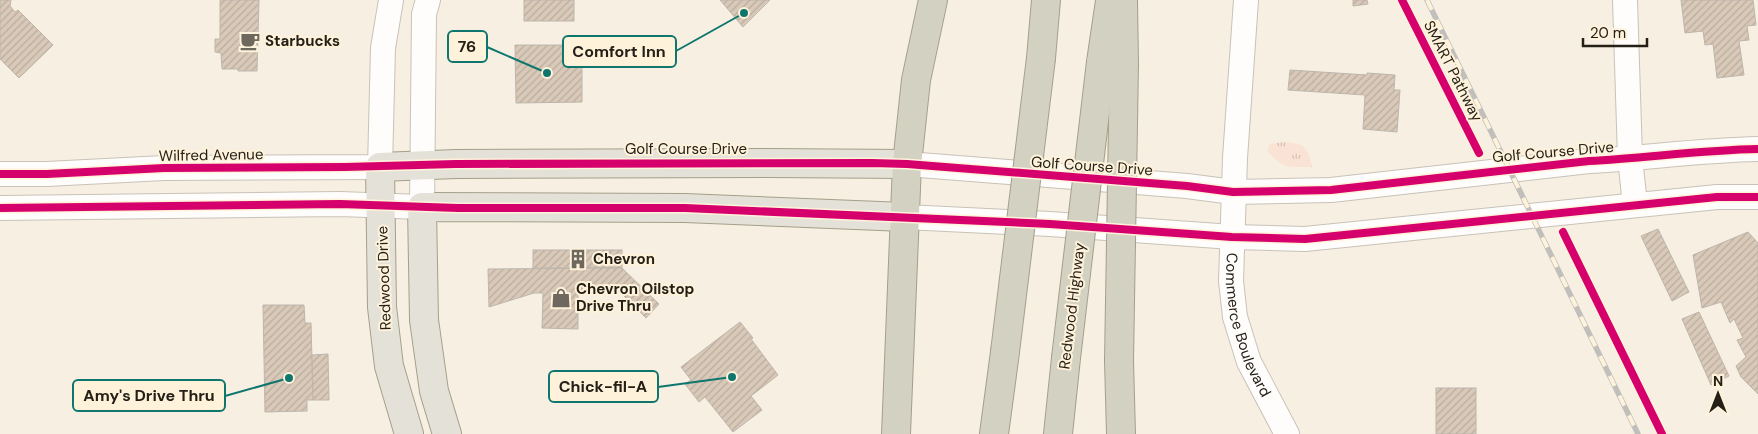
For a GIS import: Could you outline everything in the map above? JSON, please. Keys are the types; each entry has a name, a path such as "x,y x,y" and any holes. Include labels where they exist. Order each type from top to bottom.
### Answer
{"highway":[{"path":"896,434 907,164 916,80 932,0"},
{"path":"994,434 1041,58 1046,0"},
{"name":"Redwood Highway","path":"1058,434 1066,358 1113,63 1110,0"},
{"path":"1121,434 1113,63 1124,0"}],"main road":[{"name":"Golf Course Drive","path":"422,165 907,164"},
{"name":"Wilfred Avenue","path":"380,166 422,165"},
{"name":"Redwood Drive","path":"380,166 382,307 389,366 409,434"},
{"path":"447,434 434,391 424,320 422,207 685,208 904,217"}],"street":[{"name":"Redwood Drive","path":"380,166 383,48 391,0"},
{"path":"0,208 197,204 340,204 422,207 424,14 428,0"},
{"name":"Commerce Boulevard","path":"1246,0 1236,123 1231,281 1235,317 1249,362 1287,434"},
{"path":"1625,0 1630,158 1635,204"},
{"name":"Golf Course Drive","path":"907,164 960,170 1187,186 1233,192 1331,190 1590,160 1717,150 1758,149"},
{"name":"Wilfred Avenue","path":"0,174 47,174 164,168 380,166"},
{"path":"904,217 1050,224 1232,237 1305,239 1635,204 1717,197 1758,197"}],"green space":[{"path":"1296,143 1304,147 1309,154 1312,167 1286,166 1277,161 1267,150 1270,144"}],"building":[{"path":"0,0 11,0 10,6 15,12 18,10 53,45 19,78 0,59"},
{"path":"220,0 259,0 257,71 222,69 221,53 215,52 215,39 220,39"},
{"path":"524,0 574,0 574,21 524,21"},
{"path":"720,0 770,0 743,27"},
{"path":"1353,0 1367,0 1368,4 1353,6"},
{"path":"1681,0 1753,0 1756,25 1747,26 1749,40 1739,41 1744,75 1717,78 1713,44 1705,45 1703,31 1685,33"},
{"path":"515,45 582,45 582,102 516,103"},
{"path":"1290,70 1395,75 1394,90 1400,90 1397,132 1363,129 1365,95 1288,90"},
{"path":"1658,229 1689,292 1672,301 1641,236"},
{"path":"1748,232 1758,243 1758,394 1741,377 1736,366 1746,357 1737,340 1743,338 1734,319 1730,323 1721,302 1702,308 1693,255"},
{"name":"Chevron","path":"533,250 622,250 622,268 533,268"},
{"name":"Chevron Oilstop Drive Thru","path":"622,268 659,304 646,318 620,292 578,292 578,329 542,328 543,293 534,293 489,307 488,269"},
{"path":"263,305 304,305 305,323 311,323 313,400 307,400 307,411 265,412"},
{"path":"1699,312 1729,376 1711,385 1682,319"},
{"path":"740,322 778,375 751,396 762,410 733,432 705,397 699,402 685,384 691,380 681,367"},
{"path":"328,354 329,400 313,400 312,355"},
{"path":"1436,388 1476,388 1476,434 1436,434"}],"railway":[{"path":"1427,0 1638,434"}],"cycle path":[{"name":"SMART Pathway","path":"1402,0 1479,153"},
{"path":"0,174 47,174 164,168 456,164 872,163 907,164 1187,186 1233,192 1331,190 1589,161 1758,149"},
{"path":"0,208 340,204 458,208 685,208 1050,224 1232,237 1305,239 1717,197 1758,197"},
{"path":"1563,232 1662,434"}],"place":[{"name":"Comfort Inn","path":"744,13"},
{"name":"Starbucks","path":"250,41"},
{"name":"76","path":"547,73"},
{"name":"Chevron","path":"578,259"},
{"name":"Chevron Oilstop Drive Thru","path":"561,298"},
{"name":"Chick-fil-A","path":"732,377"},
{"name":"Amy's Drive Thru","path":"289,378"}]}
